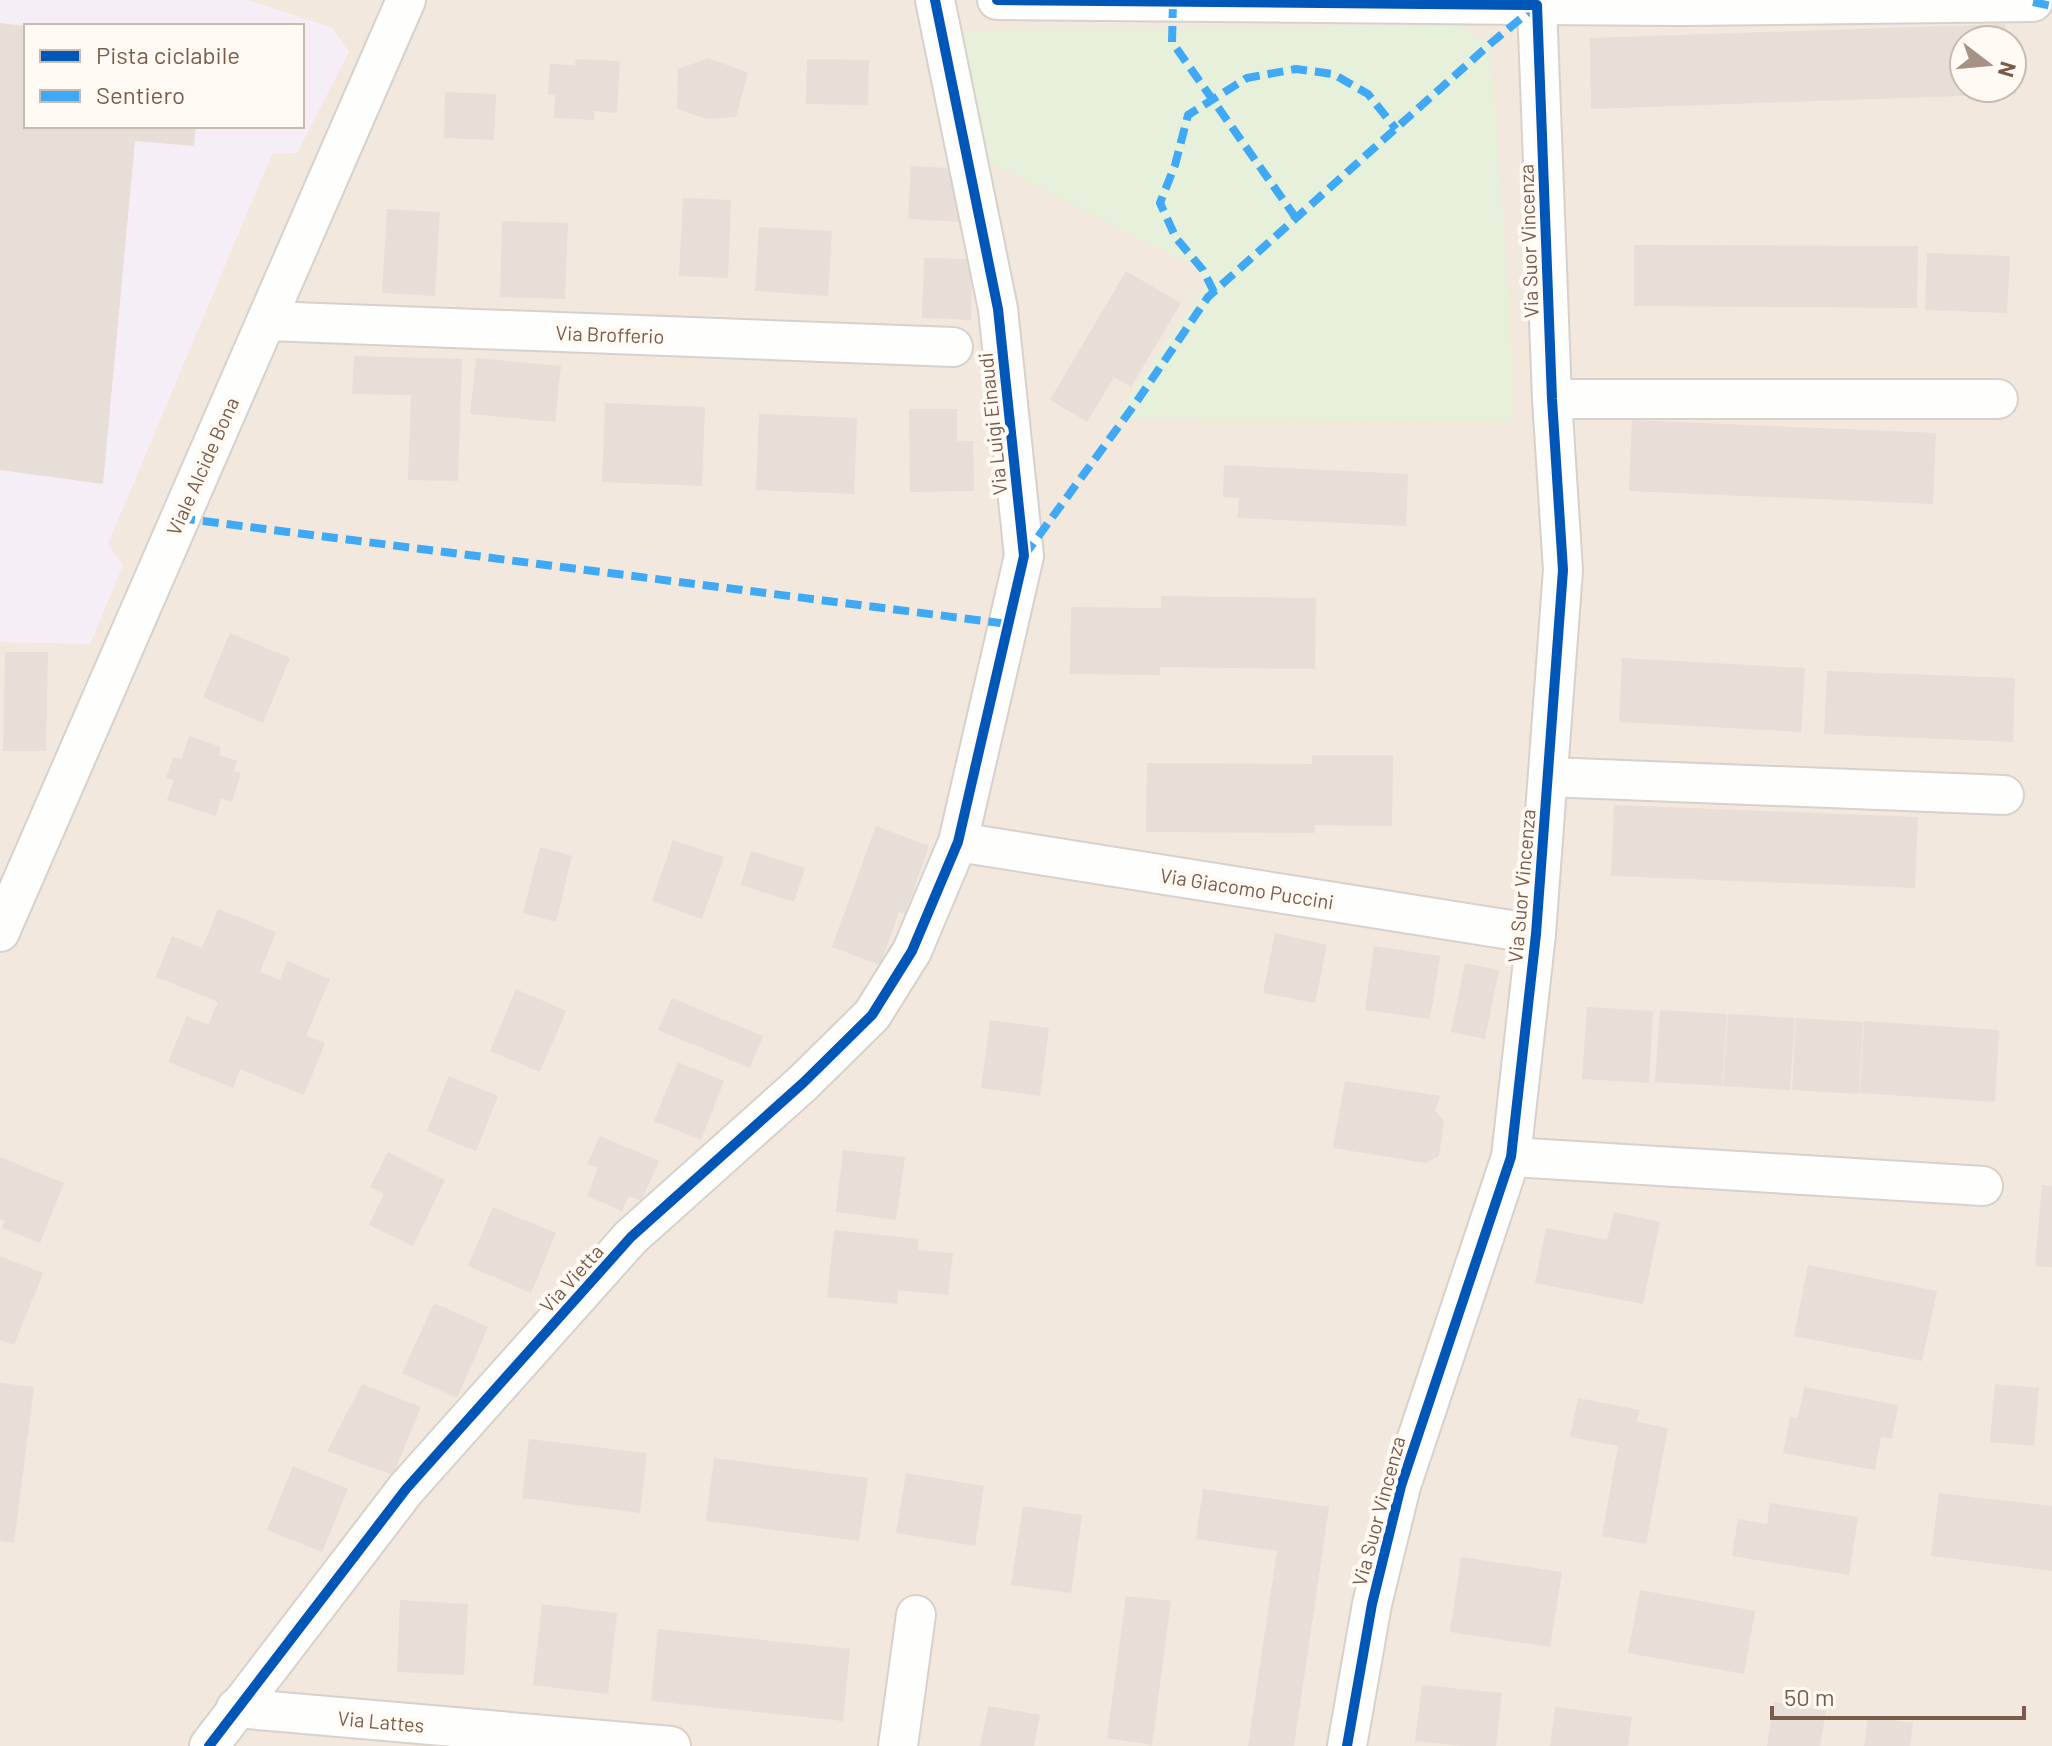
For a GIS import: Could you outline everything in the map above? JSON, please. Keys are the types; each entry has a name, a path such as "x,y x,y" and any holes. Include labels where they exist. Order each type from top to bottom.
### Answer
{"street":[{"name":"Viale Alcide Bona","path":"0,932 133,620 268,321 406,0"},
{"name":"Via Luigi Einaudi","path":"935,0 998,309 1024,556 958,842"},
{"path":"997,0 2033,2"},
{"name":"Via Suor Vincenza","path":"1347,1746 1372,1604 1401,1486 1511,1157 1536,934 1563,570 1552,399 1537,3"},
{"name":"Via Brofferio","path":"268,321 953,347"},
{"path":"1552,399 1998,399"},
{"path":"1548,777 2004,795"},
{"name":"Via Giacomo Puccini","path":"958,842 1536,934"},
{"name":"Via Vietta","path":"209,1746 406,1489 631,1237 803,1083 872,1015 912,951 958,842"},
{"path":"1511,1157 1983,1186"},
{"path":"898,1746 916,1615"},
{"name":"Via Lattes","path":"236,1708 671,1746"}],"shaded area":[{"path":"0,0 2052,0 2052,1746 0,1746"},
{"path":"0,0 247,0 333,28 349,52 297,153 272,154 108,544 123,565 90,644 0,642"}],"green space":[{"path":"1457,25 1490,44 1509,301 1513,421 1112,420 1206,284 1195,267 990,162 959,31"}],"building":[{"path":"0,23 24,26 24,128 196,128 194,146 135,141 103,484 0,470"},
{"path":"1948,26 1948,96 1591,109 1590,38"},
{"path":"709,58 748,73 736,117 707,119 677,109 678,69"},
{"path":"576,59 620,61 617,113 594,111 594,120 554,118 555,95 548,94 550,64 575,65"},
{"path":"807,59 869,60 868,105 806,104"},
{"path":"445,92 496,94 494,140 444,138"},
{"path":"911,166 963,169 960,222 908,219"},
{"path":"683,198 731,200 728,278 679,276"},
{"path":"387,209 440,212 435,296 382,293"},
{"path":"502,221 568,223 565,299 500,297"},
{"path":"759,227 832,231 828,296 755,291"},
{"path":"1634,245 1918,246 1917,308 1634,306"},
{"path":"1927,253 2010,256 2007,313 1925,310"},
{"path":"924,258 972,259 971,320 922,318"},
{"path":"1126,271 1181,303 1131,387 1114,377 1087,422 1050,400"},
{"path":"354,356 462,359 458,481 408,480 411,395 352,394"},
{"path":"476,358 561,366 555,422 470,414"},
{"path":"605,403 705,407 702,486 602,482"},
{"path":"909,409 957,409 957,441 973,441 974,491 910,492"},
{"path":"759,414 857,418 854,494 756,490"},
{"path":"1632,420 1936,433 1933,504 1629,491"},
{"path":"1224,465 1408,474 1406,526 1238,518 1239,498 1223,497"},
{"path":"1161,596 1316,598 1315,669 1160,667 1160,675 1070,674 1071,607 1161,608"},
{"path":"230,633 290,658 263,723 203,697"},
{"path":"5,652 48,652 46,751 3,751"},
{"path":"1622,658 1805,668 1801,732 1619,722"},
{"path":"1827,671 2015,678 2013,742 1824,734"},
{"path":"189,736 221,747 219,755 237,761 234,771 241,773 232,802 221,798 216,816 167,800 174,780 166,778 173,757 181,759"},
{"path":"1312,755 1393,755 1392,826 1315,825 1314,833 1146,832 1147,763 1312,764"},
{"path":"1614,805 1918,817 1915,888 1611,876"},
{"path":"876,826 929,846 905,914 899,912 880,965 832,947"},
{"path":"673,840 724,857 702,919 652,901"},
{"path":"540,847 572,856 556,922 523,913"},
{"path":"751,851 805,868 794,902 741,885"},
{"path":"218,909 276,932 260,972 280,980 287,961 330,979 306,1036 325,1043 304,1095 240,1069 233,1088 168,1062 187,1016 208,1025 218,1002 156,977 172,936 202,948"},
{"path":"1275,933 1327,945 1315,1003 1263,993"},
{"path":"1374,946 1440,956 1430,1019 1365,1010"},
{"path":"1465,963 1499,970 1485,1039 1451,1032"},
{"path":"516,989 566,1011 540,1072 490,1051"},
{"path":"672,998 763,1036 750,1068 658,1030"},
{"path":"1587,1007 1653,1011 1649,1083 1582,1079"},
{"path":"1660,1010 1727,1014 1722,1086 1655,1082"},
{"path":"1728,1014 1795,1018 1790,1090 1723,1086"},
{"path":"1796,1018 1863,1022 1859,1094 1792,1090"},
{"path":"990,1020 1049,1028 1040,1096 981,1088"},
{"path":"1864,1021 1999,1030 1995,1102 1860,1093"},
{"path":"678,1062 724,1081 701,1140 654,1121"},
{"path":"449,1076 498,1096 476,1151 427,1131"},
{"path":"1345,1081 1440,1096 1435,1110 1444,1121 1439,1156 1426,1163 1333,1148"},
{"path":"600,1136 659,1161 641,1201 629,1196 622,1211 587,1196 598,1168 587,1164"},
{"path":"843,1150 905,1157 896,1220 836,1212"},
{"path":"388,1152 445,1180 413,1246 369,1225 384,1194 370,1187"},
{"path":"0,1157 64,1183 40,1243 2,1228 5,1221 0,1219"},
{"path":"2042,1185 2052,1186 2052,1267 2035,1266"},
{"path":"493,1207 556,1233 531,1293 468,1266"},
{"path":"1614,1212 1660,1222 1643,1304 1535,1283 1546,1228 1607,1240"},
{"path":"834,1230 919,1239 918,1250 953,1253 948,1295 898,1290 897,1304 827,1297"},
{"path":"0,1256 43,1273 14,1345 0,1340"},
{"path":"1808,1265 1937,1291 1922,1361 1794,1336"},
{"path":"434,1303 488,1327 457,1398 402,1373"},
{"path":"0,1383 34,1387 14,1543 0,1541"},
{"path":"362,1384 421,1407 393,1475 327,1451"},
{"path":"1995,1384 2039,1388 2034,1446 1990,1442"},
{"path":"1804,1387 1898,1405 1892,1439 1881,1437 1875,1470 1783,1453 1790,1417 1798,1418"},
{"path":"1578,1398 1640,1410 1637,1422 1668,1428 1646,1544 1602,1536 1618,1446 1570,1437"},
{"path":"529,1439 647,1453 640,1513 522,1498"},
{"path":"714,1458 868,1478 859,1541 706,1521"},
{"path":"293,1466 348,1489 322,1552 267,1530"},
{"path":"906,1473 984,1486 975,1546 896,1533"},
{"path":"1203,1489 1329,1507 1294,1746 1248,1746 1277,1551 1196,1539"},
{"path":"1939,1493 2052,1506 2052,1571 1931,1556"},
{"path":"1770,1503 1858,1517 1849,1575 1732,1556 1738,1519 1767,1524"},
{"path":"1023,1506 1082,1515 1071,1593 1011,1585"},
{"path":"1461,1557 1562,1572 1550,1647 1450,1632"},
{"path":"1640,1590 1755,1611 1744,1674 1628,1653"},
{"path":"1126,1596 1171,1601 1152,1745 1107,1738"},
{"path":"400,1600 468,1604 464,1675 397,1672"},
{"path":"542,1604 617,1613 608,1694 533,1685"},
{"path":"658,1629 850,1649 843,1721 651,1701"},
{"path":"1422,1685 1502,1693 1496,1746 1415,1741"},
{"path":"1774,1702 1826,1711 1820,1746 1767,1746"},
{"path":"988,1706 1040,1715 1034,1746 980,1746"},
{"path":"1555,1707 1632,1717 1628,1746 1550,1746"},
{"path":"1868,1717 1913,1723 1910,1746 1864,1746"}],"marked path":[{"path":"1173,2 1172,42 1296,218"},
{"path":"2033,2 2052,6"},
{"path":"1024,556 1135,404 1208,297 1536,6"},
{"path":"1214,292 1203,270 1176,238 1160,203 1175,165 1188,115 1247,78 1296,69 1333,74 1368,94 1396,129"},
{"path":"179,518 1008,624"}],"cycle path":[{"path":"209,1746 406,1489 631,1237 803,1083 872,1015 912,951 958,842 1024,556 998,309 935,0"},
{"path":"997,0 1537,5 1552,399 1563,570 1536,934 1511,1157 1401,1486 1372,1604 1347,1746"}]}
